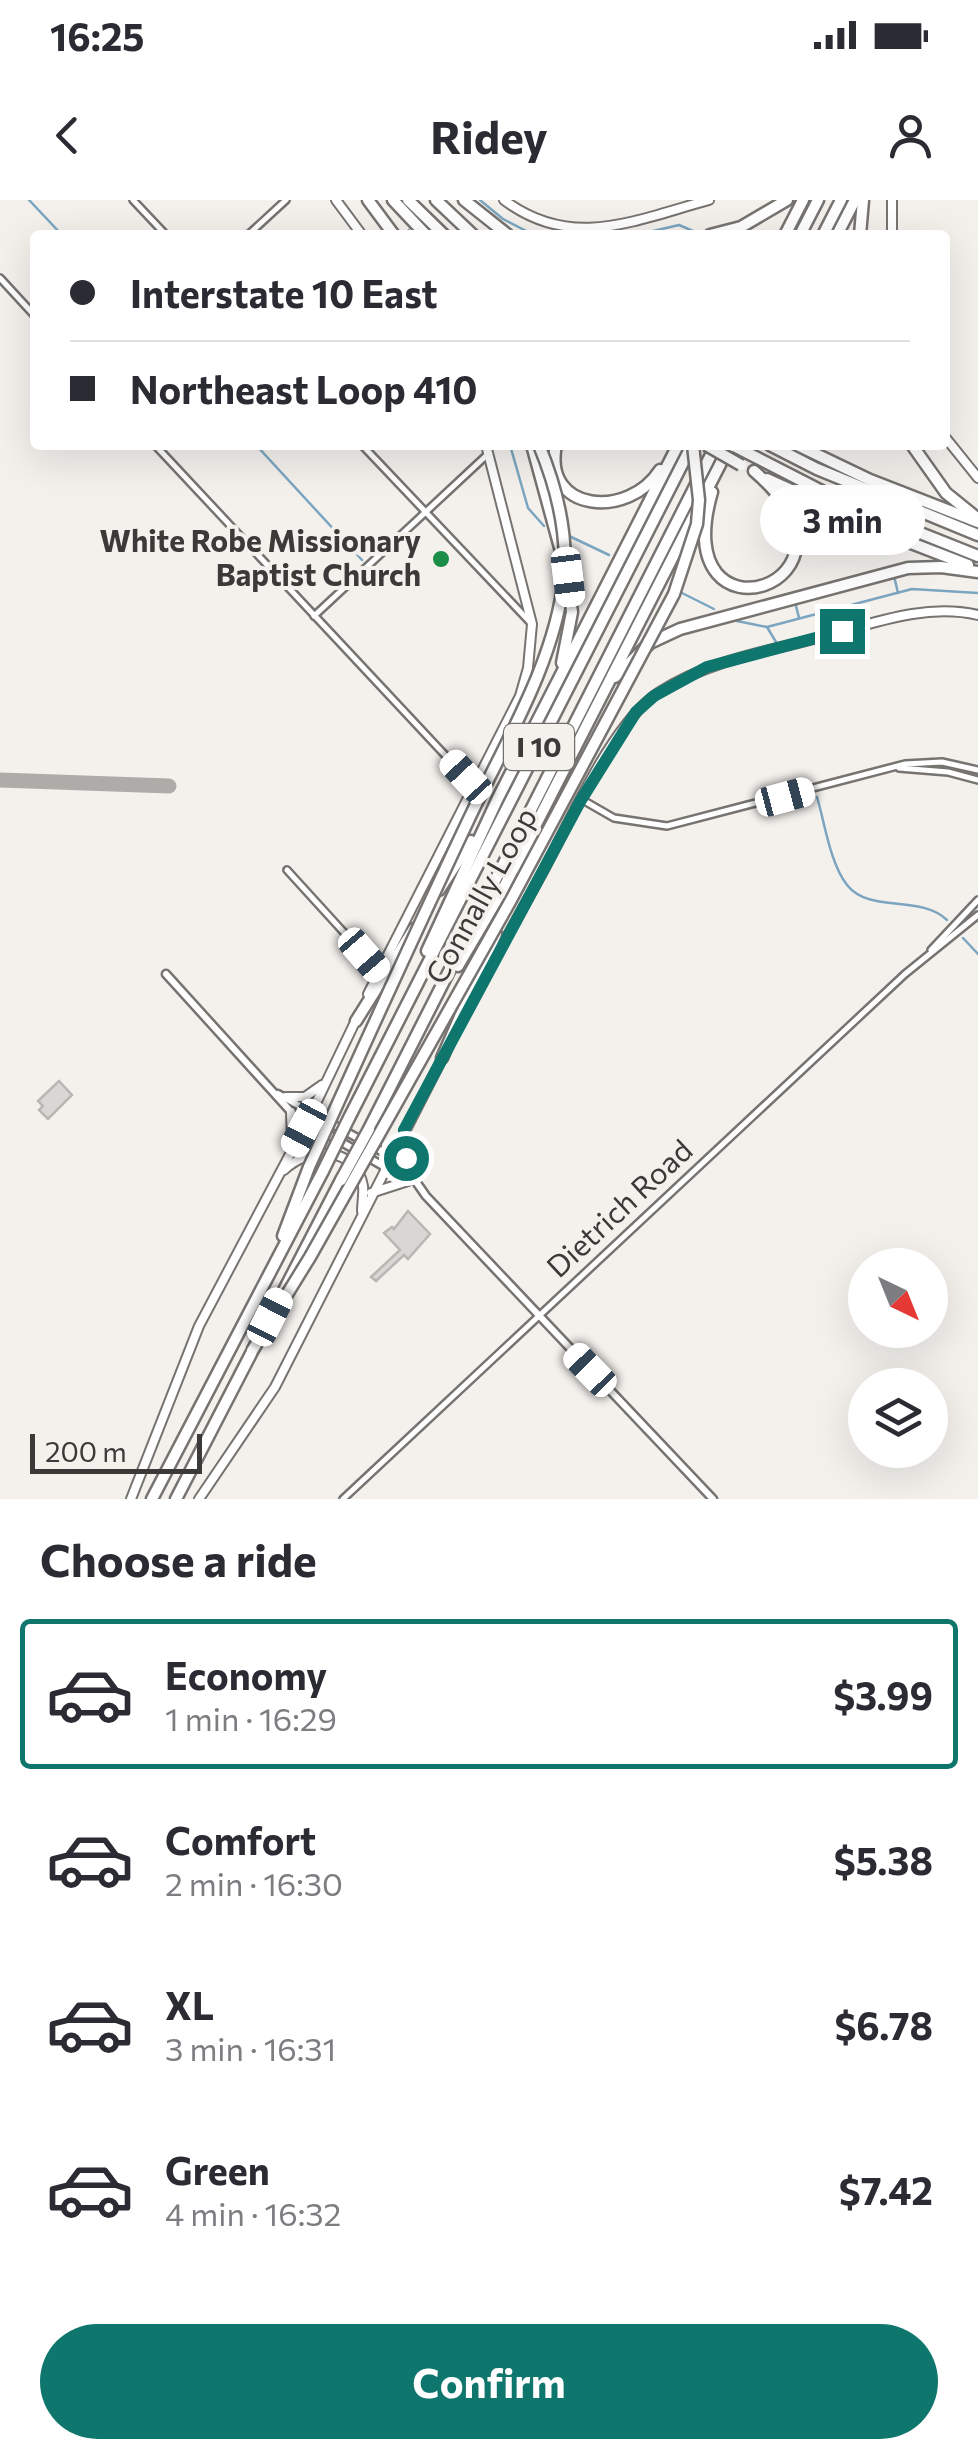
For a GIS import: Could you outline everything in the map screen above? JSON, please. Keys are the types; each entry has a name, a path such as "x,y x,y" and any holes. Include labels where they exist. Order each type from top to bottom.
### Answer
{"highway":[{"path":"368,200 390,230"},
{"path":"393,200 421,230"},
{"path":"408,200 439,230"},
{"path":"436,200 468,230"},
{"path":"459,200 492,230"},
{"path":"459,200 501,230"},
{"path":"729,230 787,200"},
{"path":"788,230 803,200"},
{"path":"803,230 818,200"},
{"path":"826,230 841,200"},
{"path":"840,230 859,200"},
{"path":"859,200 860,230"},
{"path":"536,450 568,577 572,612 566,652 538,720"},
{"path":"274,1264 309,1167 523,703 554,624 564,574 562,526 553,478 538,450"},
{"path":"556,450 556,470 570,491 586,501 610,503 644,488 674,450"},
{"path":"384,1048 498,798 675,450"},
{"name":"I 10","path":"152,1499 689,450"},
{"name":"Connally Loop","path":"252,1352 310,1257 511,900 674,594 697,524 698,488 693,450"},
{"name":"I 10","path":"179,1499 713,450"},
{"path":"720,450 978,556"},
{"path":"400,1067 500,893 728,450"},
{"path":"717,470 706,513 704,553 724,581 752,588 781,575 796,554 798,532 784,502 736,450"},
{"path":"780,450 978,535"},
{"path":"807,450 870,480 978,520"},
{"path":"916,450 946,493 978,520"},
{"path":"754,472 978,570"},
{"path":"603,694 650,643 680,629 908,568 978,570"},
{"path":"356,1021 498,798"},
{"path":"442,1058 489,952 547,802"}],"main road":[{"path":"336,200 358,230"},
{"path":"504,200 534,219 583,230 608,228 709,200"},
{"path":"892,200 892,230"},
{"path":"950,442 978,478"},
{"path":"131,1499 198,1326 309,1118 378,971 520,696 528,668 532,624 487,450"},
{"path":"199,1499 275,1387 442,1058 581,800 636,712 654,696 707,667 920,612 957,610 978,615"},
{"path":"282,1096 305,1097 325,1082"},
{"path":"289,1155 294,1136 291,1112"},
{"path":"371,1193 411,1179 404,1130"},
{"path":"277,1177 297,1158 317,1150 338,1158 352,1166 363,1183 362,1220"}],"street":[{"path":"134,200 161,230"},
{"path":"253,230 286,200"},
{"path":"0,278 30,311"},
{"path":"160,450 474,785"},
{"path":"367,450 532,624"},
{"path":"314,616 426,513 487,450"},
{"path":"581,800 614,818 667,826 926,762 978,770"},
{"path":"899,768 948,772 978,780"},
{"path":"286,870 378,971"},
{"name":"Dietrich Road","path":"930,953 978,900"},
{"name":"Dietrich Road","path":"342,1499 930,953 978,914"},
{"path":"166,974 282,1096 309,1118"},
{"path":"282,1096 291,1112 388,1160 411,1179 713,1499"}],"building":[{"path":"59,1081 72,1095 48,1119 39,1110 43,1106 38,1101"},
{"path":"408,1211 430,1234 408,1259 404,1255 376,1281 371,1277 400,1250 384,1233 394,1229"}],"waterway":[{"path":"29,200 57,230"},
{"path":"480,200 524,230"},
{"path":"658,230 679,225 691,230"},
{"path":"261,450 362,560"},
{"path":"511,450 528,508 544,526"},
{"path":"567,535 609,555"},
{"path":"894,576 898,593"},
{"path":"737,621 767,627 912,589 978,593"},
{"path":"680,592 714,609"},
{"path":"795,602 799,618"},
{"path":"767,627 776,642"},
{"path":"817,797 832,855 847,885 869,899 923,908 947,920"},
{"path":"963,938 978,954"}],"taxiway":[{"path":"0,780 169,786"}],"place":[{"name":"White Robe Missionary Baptist Church","path":"441,559"}],"route":[{"path":"406,1158 404,1130 581,800 636,712 654,696 707,667 842,631"}]}
